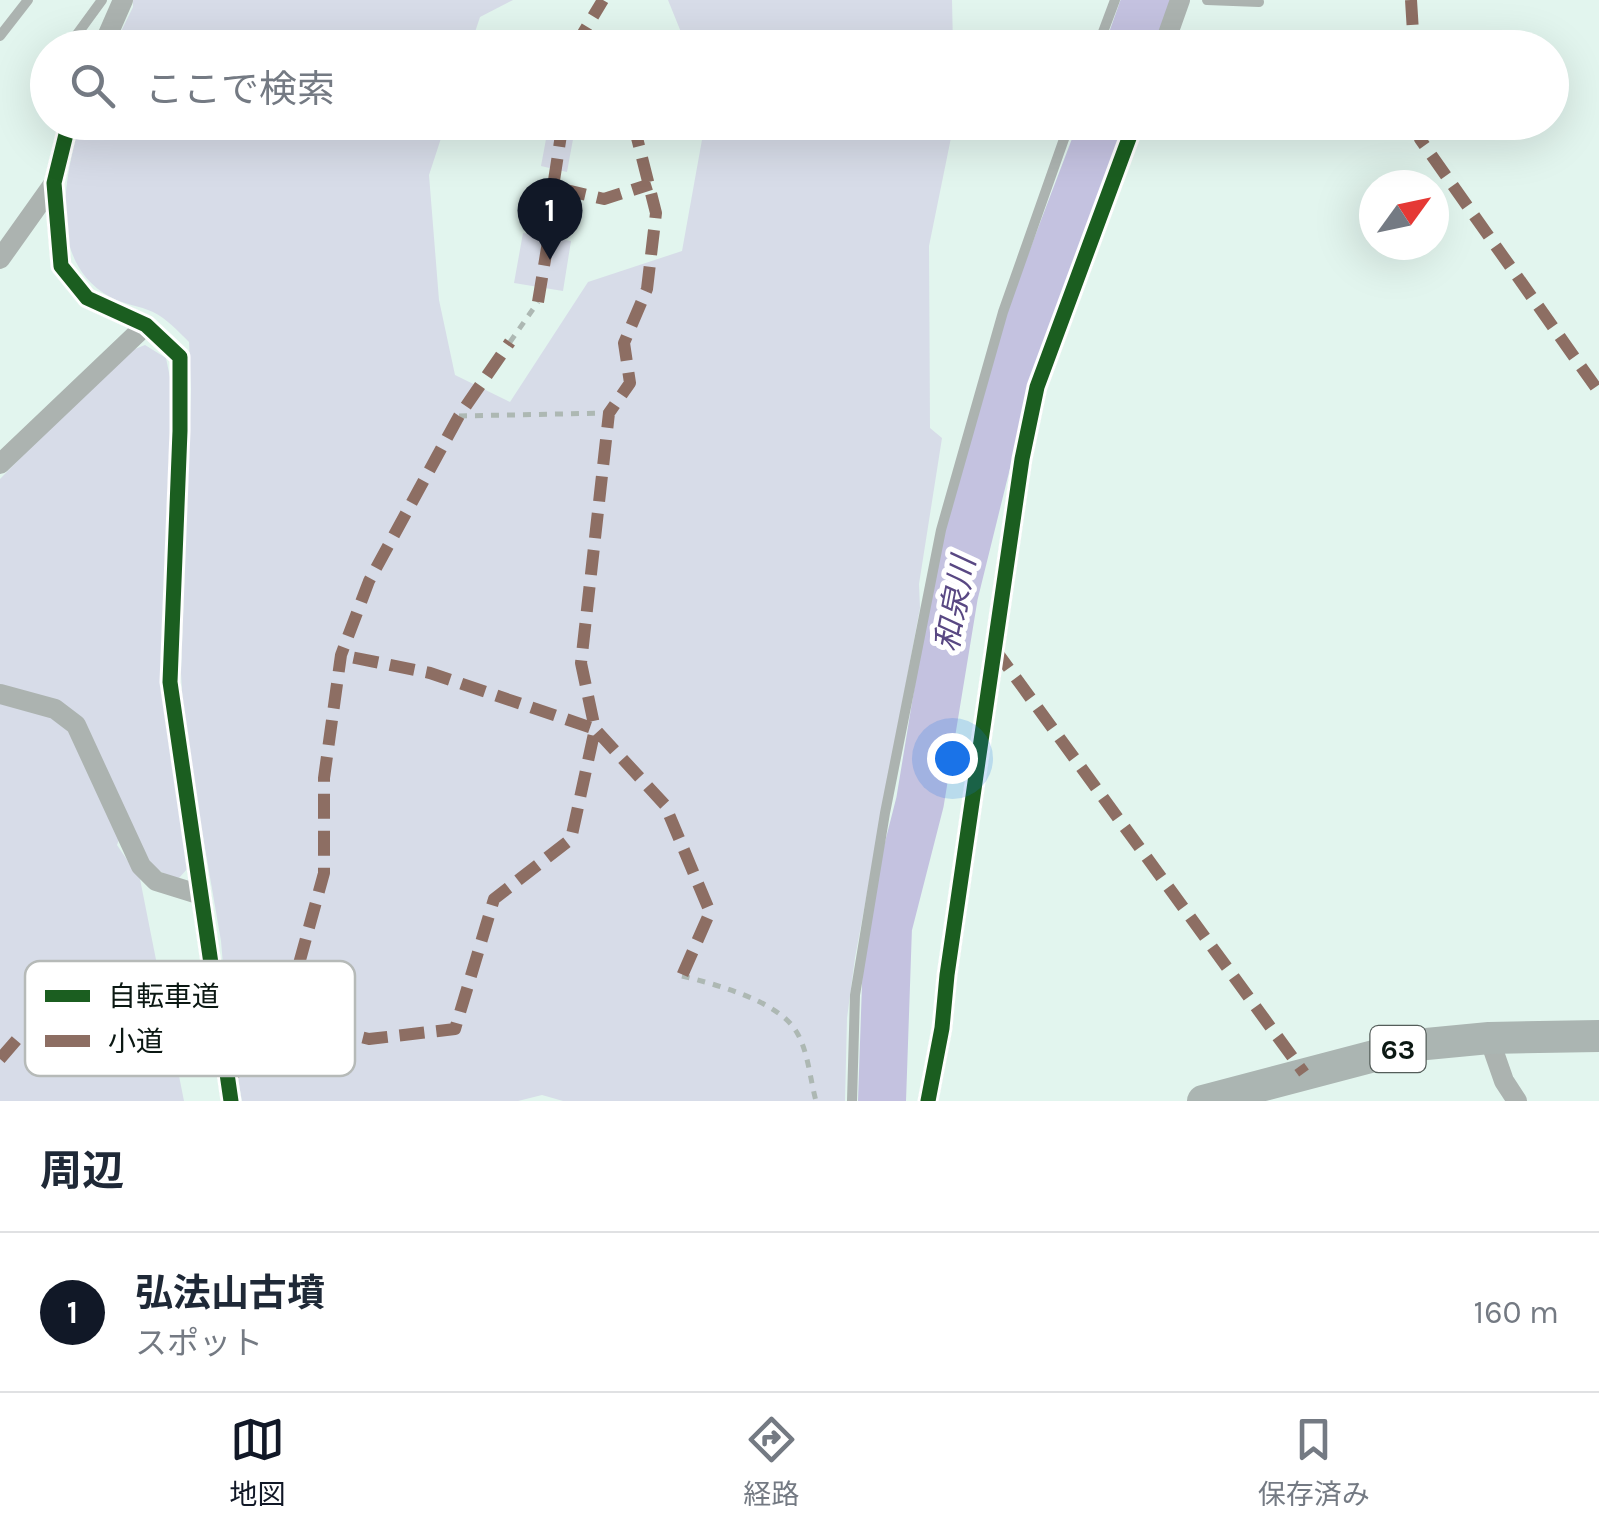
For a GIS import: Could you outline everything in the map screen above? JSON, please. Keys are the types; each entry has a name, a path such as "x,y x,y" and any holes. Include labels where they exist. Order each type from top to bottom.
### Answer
{"main road":[{"name":"63","path":"1203,1101 1416,1044 1599,1036"}],"street":[{"path":"110,30 122,0"},
{"path":"1169,30 1180,0"},
{"path":"65,140 54,184 61,266 87,298 146,325 180,357 170,682 211,961"},
{"path":"928,1101 942,1028 1022,459 1037,387 1128,140"},
{"path":"0,259 54,184"},
{"path":"0,464 146,325"},
{"path":"0,694 54,709 76,725 141,866 156,881 201,895"},
{"path":"1488,1038 1504,1081 1517,1101"},
{"path":"227,1076 231,1101"}],"lane":[{"path":"0,36 28,0"},
{"path":"80,30 102,0"},
{"path":"1103,30 1115,0"},
{"path":"1206,0 1258,2"},
{"path":"852,1101 855,995 884,813 940,530 1003,312 1064,140"}],"path":[{"path":"548,236 553,188"},
{"path":"510,342 538,302"},
{"path":"459,416 609,413"},
{"path":"682,976 714,984 785,1016 799,1034 816,1101"}],"shaded area":[{"path":"133,0 513,0 480,17 476,30 122,30"},
{"path":"668,0 952,0 953,30 680,30"},
{"path":"76,140 440,140 429,175 439,300 455,375 510,402 588,282 682,251 702,140 951,140 929,246 930,428 942,438 919,584 920,608 855,958 847,1018 845,1101 563,1101 542,1095 518,1101 242,1101 237,1076 355,1076 355,961 223,961 184,726 181,673 191,389 189,342 158,315 110,297 90,282 76,263 65,218"},
{"path":"546,140 573,140 567,172 541,166"},
{"path":"523,233 571,241 563,291 514,283"},
{"path":"145,345 166,358 174,397 161,687 187,869 179,878 159,870 143,854 129,832 96,753 70,712 50,701 12,691 14,703 47,713 71,729 121,834 117,845 140,879 156,961 25,961 25,1076 179,1076 184,1101 0,1101 0,479 110,366"}],"waterway":[{"name":"和泉川","path":"1135,30 1146,0"},
{"name":"和泉川","path":"882,1101 888,927 920,802 954,595 1009,372 1097,140"}],"marked path":[{"path":"585,30 603,0"},
{"path":"1411,0 1413,30"},
{"path":"560,140 553,187 604,199 651,184"},
{"path":"638,140 656,213 647,289 624,343 630,383 609,413 581,663 595,729 665,805 710,912 682,976"},
{"path":"1421,140 1599,392"},
{"path":"538,302 549,236"},
{"path":"300,961 324,873 324,778 341,655 369,581 459,416 510,342"},
{"path":"994,648 1304,1073"},
{"path":"341,655 430,673 595,729 571,839 494,899 455,1029 369,1039 355,1036"},
{"path":"0,1059 19,1037 25,1036"}],"cycle path":[{"path":"65,140 54,183 61,266 87,298 146,325 180,357 170,682 211,961"},
{"path":"928,1101 942,1028 1022,459 1037,387 1128,140"},
{"path":"227,1076 231,1101"}],"place":[{"name":"弘法山古墳","path":"550,260"}]}
